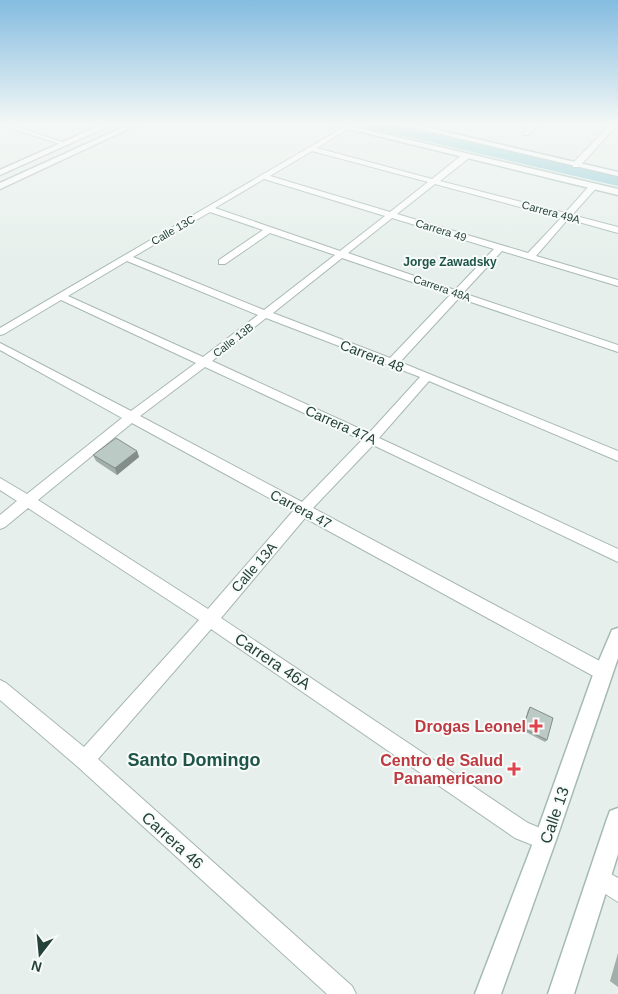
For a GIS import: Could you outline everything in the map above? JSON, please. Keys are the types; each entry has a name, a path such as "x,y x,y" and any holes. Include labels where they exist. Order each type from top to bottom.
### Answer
{"main road":[{"path":"0,186 32,171"},
{"path":"532,171 618,192"},
{"name":"Calle 13","path":"488,994 545,840 603,672 618,636"},
{"path":"561,994 609,885 618,820"}],"street":[{"name":"Calle 13C","path":"0,332 273,171"},
{"name":"Carrera 49A","path":"398,171 618,230"},
{"name":"Calle 13B","path":"0,523 132,417 204,363 446,171"},
{"name":"Carrera 49","path":"264,177 618,283"},
{"path":"532,256 594,186"},
{"name":"Carrera 48A","path":"209,209 618,349"},
{"path":"222,262 269,230"},
{"path":"392,363 501,248"},
{"name":"Carrera 48","path":"125,257 265,314 427,376 618,456"},
{"name":"Carrera 47A","path":"62,297 371,438 618,556"},
{"name":"Carrera 47","path":"0,346 603,672"},
{"name":"Calle 13A","path":"84,760 303,510 427,376"},
{"name":"Carrera 46A","path":"0,483 210,618 522,831 545,840"},
{"name":"Carrera 46","path":"0,689 84,760 344,994"}],"building":[{"path":"116,438 137,451 115,468 93,455"},
{"name":"Drogas Leonel","path":"530,707 553,718 547,740 523,728"}],"waterway":[{"path":"576,171 618,181"}],"place":[{"name":"Drogas Leonel","path":"536,726"},
{"name":"Centro de Salud Panamericano","path":"514,769"}],"district":[{"name":"Jorge Zawadsky","path":"450,262"},
{"name":"Santo Domingo","path":"194,760"}]}
